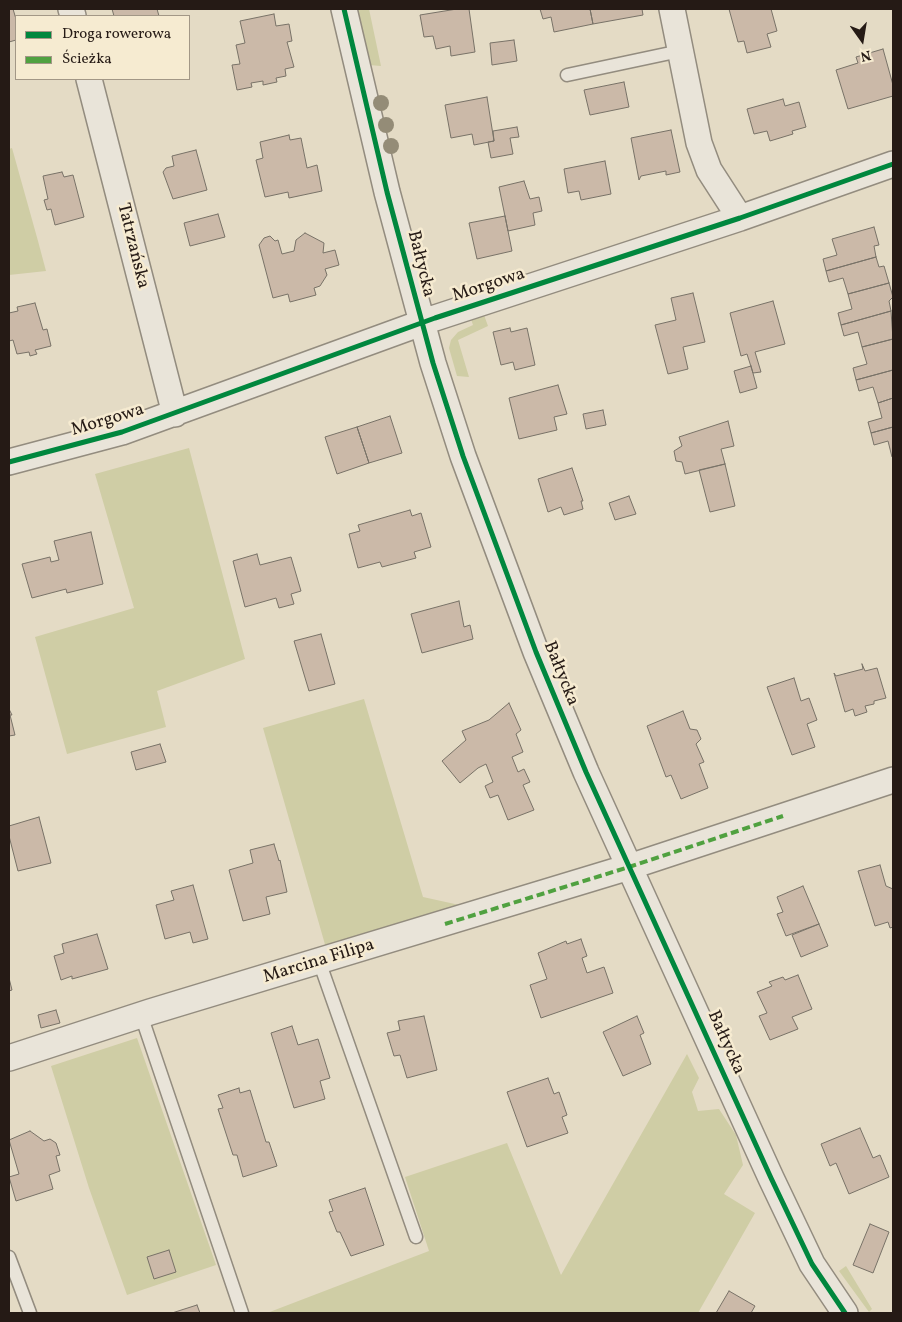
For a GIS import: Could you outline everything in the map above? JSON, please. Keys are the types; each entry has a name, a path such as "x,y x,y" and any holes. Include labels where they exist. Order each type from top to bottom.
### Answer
{"street":[{"name":"Bałtycka","path":"344,9 421,323 462,456 536,652 629,867 812,1264 845,1313"},
{"path":"672,9 698,143 709,170 740,218"},
{"name":"Tatrzańska","path":"89,80 175,414"},
{"name":"Morgowa","path":"9,462 122,432 421,323 740,218 893,164"},
{"name":"Marcina Filipa","path":"9,1058 141,1015 629,867 893,780"}],"lane":[{"path":"567,75 680,51"},
{"path":"318,962 416,1237"},
{"path":"141,1015 242,1313"},
{"path":"9,1257 30,1313"}],"shaded area":[{"path":"357,9 369,9 381,66 369,65"},
{"path":"12,148 46,271 9,275 9,149"},
{"path":"484,315 488,326 458,340 469,377 457,376 449,348 451,340 458,332 473,325 471,319"},
{"path":"189,448 245,659 157,691 166,727 67,754 35,637 134,608 95,474"},
{"path":"364,699 423,897 473,908 326,948 263,728"},
{"path":"137,1038 216,1265 127,1295 89,1188 51,1066"},
{"path":"687,1054 699,1078 692,1092 698,1111 719,1109 736,1135 743,1165 724,1194 755,1213 698,1313 267,1313 429,1251 405,1177 507,1143 561,1275"},
{"path":"846,1266 872,1309 869,1312 839,1271"}],"building":[{"path":"9,9 13,9 15,16 15,40 9,42"},
{"path":"112,9 157,9 159,15 114,15"},
{"path":"469,9 475,52 451,56 450,46 436,49 433,36 424,37 420,15"},
{"path":"540,9 590,9 593,24 554,32 551,17 543,19"},
{"path":"590,9 642,9 643,15 593,24"},
{"path":"729,9 771,9 777,31 767,34 771,47 747,53 744,41 738,42"},
{"path":"274,14 276,26 289,24 292,41 287,42 294,67 285,69 286,76 276,78 277,82 263,85 263,81 251,83 252,87 237,90 232,65 240,64 236,45 245,43 240,21"},
{"path":"514,40 517,61 492,65 490,43"},
{"path":"883,49 893,85 893,96 848,109 836,70 858,63 856,57"},
{"path":"624,82 629,107 590,115 584,90"},
{"path":"487,97 494,141 474,145 472,134 451,138 445,105"},
{"path":"783,99 785,106 799,102 806,127 792,131 793,134 770,141 767,131 754,134 747,109"},
{"path":"517,127 519,137 510,138 513,154 491,158 488,142 494,141 493,131"},
{"path":"671,130 680,172 666,175 666,171 641,176 639,180 631,138"},
{"path":"289,135 290,140 301,138 307,168 317,165 322,191 289,198 288,192 265,197 256,160 263,158 260,142"},
{"path":"196,150 207,190 173,199 163,172 166,168 174,166 172,156"},
{"path":"605,161 611,194 581,200 579,191 568,193 564,169"},
{"path":"62,172 64,177 73,175 84,217 55,225 51,209 47,210 44,200 48,199 43,176"},
{"path":"524,181 530,199 539,197 542,211 533,213 535,225 508,231 499,187"},
{"path":"218,214 225,237 190,246 184,223"},
{"path":"505,216 512,251 477,259 469,223"},
{"path":"874,227 879,245 874,246 876,257 826,271 823,259 837,255 832,239"},
{"path":"305,233 324,243 323,253 335,250 339,265 325,269 327,275 320,286 314,288 316,295 290,302 288,294 273,298 259,245 264,238 270,236 275,241 278,240 282,254 294,251 296,240"},
{"path":"876,257 879,267 884,266 889,283 848,294 843,278 829,282 826,271"},
{"path":"889,283 893,297 889,301 891,311 841,325 838,313 852,309 848,294"},
{"path":"693,293 705,342 683,347 688,369 668,374 655,325 676,320 671,298"},
{"path":"773,301 785,344 755,352 761,372 753,373 747,354 741,356 730,313"},
{"path":"35,303 43,330 47,329 51,346 35,350 37,354 30,356 29,352 17,354 13,340 9,341 9,313 18,311 17,307"},
{"path":"891,311 893,339 862,347 858,332 844,336 841,325"},
{"path":"510,328 511,332 527,328 535,365 515,370 513,362 501,365 493,332"},
{"path":"893,339 893,370 856,380 853,368 867,364 862,347"},
{"path":"751,366 757,388 740,393 734,371"},
{"path":"893,370 893,398 878,403 873,387 859,391 856,380"},
{"path":"558,385 567,414 554,417 557,430 519,439 509,398"},
{"path":"893,398 893,427 871,433 868,422 882,418 878,403"},
{"path":"603,410 606,425 586,429 583,414"},
{"path":"390,416 402,453 369,463 357,427"},
{"path":"728,421 734,446 721,449 725,464 685,474 682,462 676,461 674,451 682,446 679,437"},
{"path":"357,427 369,463 337,474 325,437"},
{"path":"893,427 892,457 888,441 874,445 871,433"},
{"path":"725,464 735,506 710,512 699,470"},
{"path":"572,468 583,501 581,501 583,509 564,515 561,507 548,512 538,479"},
{"path":"629,496 636,514 615,520 609,503"},
{"path":"410,510 412,516 421,513 431,547 414,552 416,558 382,567 380,562 358,568 349,534 360,531 358,525"},
{"path":"91,532 103,584 67,593 66,589 32,598 22,564 50,557 51,562 59,560 54,541"},
{"path":"257,554 260,565 291,557 301,591 291,594 294,604 279,608 276,598 245,607 233,561"},
{"path":"459,601 464,627 470,625 473,639 422,653 411,614"},
{"path":"321,634 335,684 309,691 294,641"},
{"path":"862,664 865,671 877,668 886,698 865,706 867,712 855,716 853,709 845,712 834,673 836,676 863,669"},
{"path":"794,678 801,701 809,698 817,720 807,724 815,747 792,755 767,687"},
{"path":"509,703 521,730 516,734 523,752 512,757 518,772 524,769 530,782 523,785 534,810 508,820 498,795 490,798 485,786 493,782 486,764 460,783 442,761 466,740 462,731 489,720"},
{"path":"9,709 12,715 10,715 15,735 9,736"},
{"path":"683,711 690,729 697,730 701,739 696,744 704,762 699,764 708,788 681,799 671,775 666,777 647,726"},
{"path":"160,744 166,762 136,770 131,752"},
{"path":"39,817 51,863 18,871 9,836 9,826"},
{"path":"274,844 280,860 287,892 266,897 270,914 243,921 229,870 253,863 250,850"},
{"path":"880,865 886,886 893,889 893,927 890,928 888,922 875,926 858,871"},
{"path":"193,885 208,939 193,943 190,932 165,939 156,905 174,900 171,891"},
{"path":"803,886 819,924 786,936 777,914 783,912 777,897"},
{"path":"819,924 828,946 801,957 792,935"},
{"path":"97,934 108,969 72,979 72,976 61,980 54,956 64,953 62,944"},
{"path":"581,939 587,956 582,958 587,973 604,967 613,993 541,1018 530,985 547,979 538,953 566,941 567,944"},
{"path":"798,975 812,1009 792,1017 798,1029 770,1040 759,1016 767,1013 757,992 772,986 769,982 783,977 785,980"},
{"path":"9,978 12,990 9,991"},
{"path":"56,1010 60,1023 41,1028 38,1015"},
{"path":"424,1016 437,1070 407,1078 400,1055 394,1056 387,1033 400,1030 398,1021"},
{"path":"637,1016 644,1033 640,1035 651,1064 623,1076 603,1032"},
{"path":"292,1026 298,1045 318,1039 330,1078 320,1081 325,1099 294,1108 271,1033"},
{"path":"548,1078 554,1094 559,1092 567,1115 562,1117 568,1133 527,1147 507,1092"},
{"path":"239,1088 240,1093 250,1090 266,1142 269,1142 277,1166 243,1177 237,1155 233,1155 218,1109 223,1108 218,1095"},
{"path":"860,1128 873,1158 880,1155 889,1177 849,1194 836,1163 830,1166 821,1144"},
{"path":"30,1131 44,1141 50,1139 56,1143 60,1155 56,1156 60,1171 49,1175 53,1189 16,1201 9,1177 19,1174 9,1140"},
{"path":"365,1188 384,1245 351,1256 340,1232 337,1232 329,1212 333,1211 329,1200"},
{"path":"870,1224 889,1232 873,1273 853,1265"},
{"path":"169,1250 176,1272 154,1279 147,1257"},
{"path":"729,1291 755,1306 751,1313 716,1313"},
{"path":"197,1305 200,1313 172,1313"}],"marked path":[{"path":"445,924 629,867 783,816"}],"cycle path":[{"path":"344,9 387,192 433,363 463,456 536,652 586,772 771,1178 812,1264 845,1313"},
{"path":"9,462 122,432 435,318 740,218 893,164"}]}
